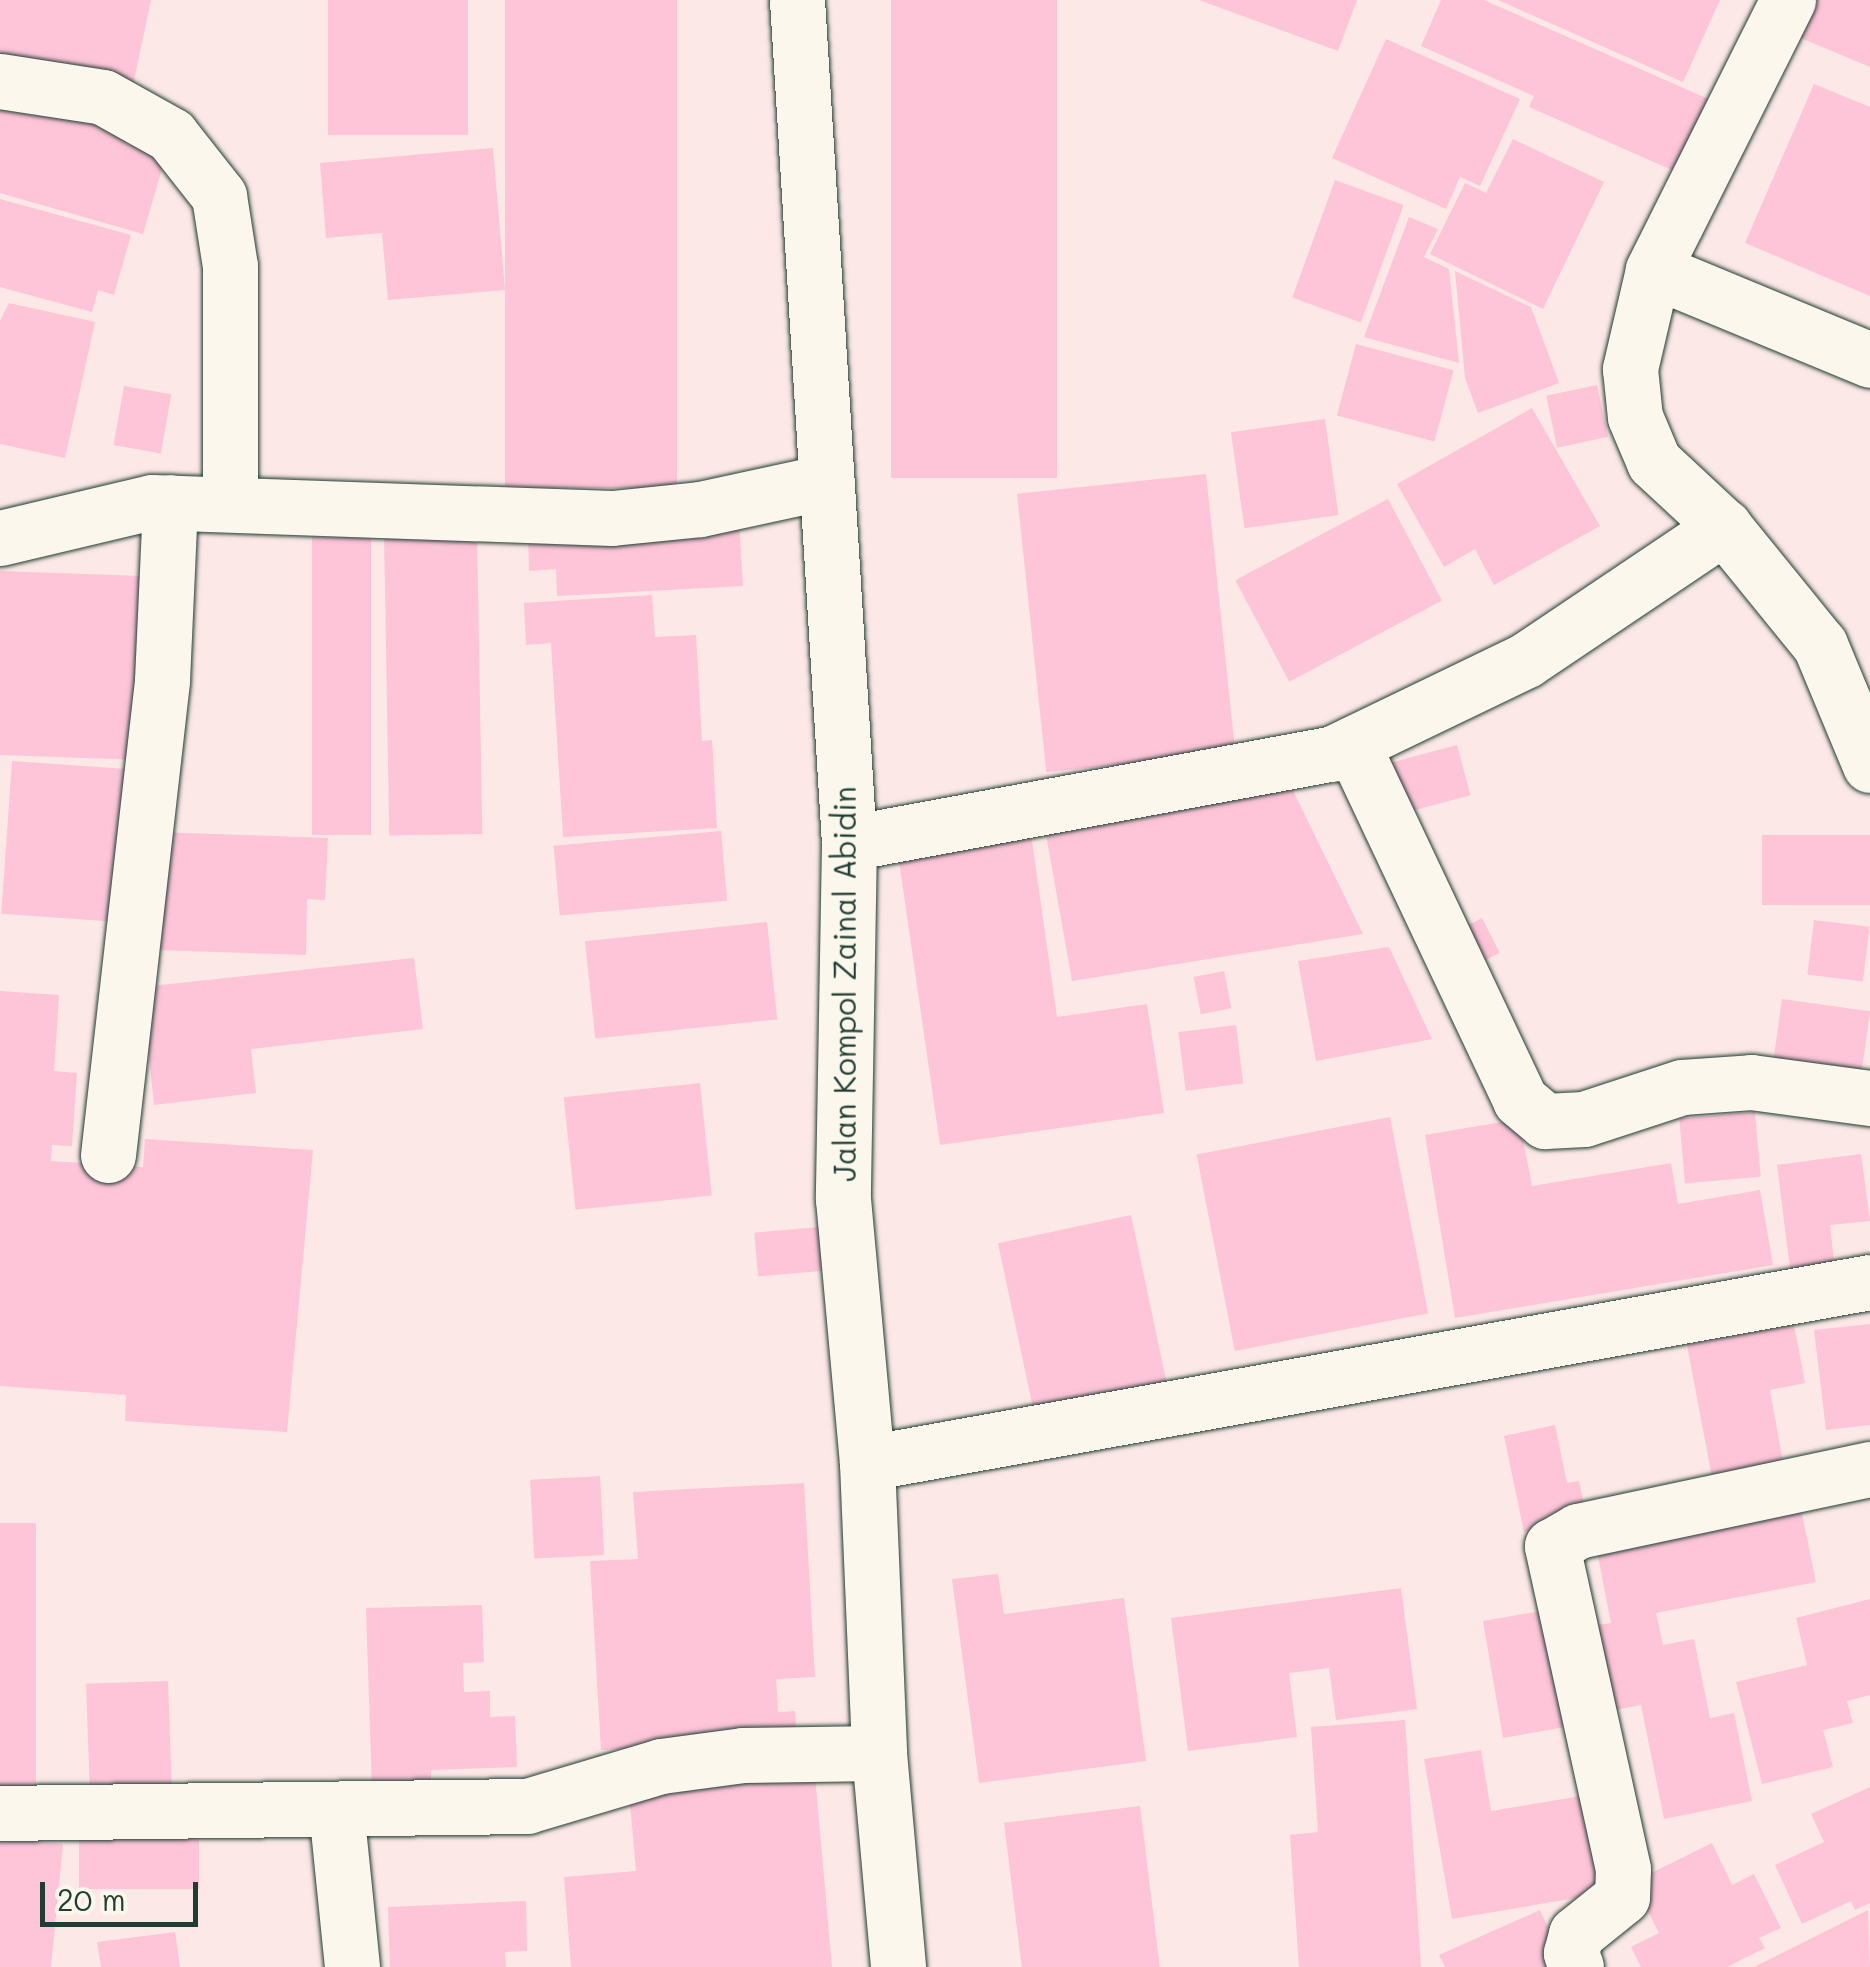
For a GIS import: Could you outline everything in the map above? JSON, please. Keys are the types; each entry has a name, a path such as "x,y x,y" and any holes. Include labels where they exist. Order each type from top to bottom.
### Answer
{"street":[{"name":"Jalan Kompol Zainal Abidin","path":"797,0 849,843 843,1199 867,1463 879,1753 898,1967"},
{"path":"1788,0 1653,270 1630,369 1635,417 1654,462 1724,527 1820,645 1870,765"},
{"path":"0,82 103,97 171,136 219,196 230,266 230,504"},
{"path":"1653,270 1870,360"},
{"path":"0,538 170,502 408,516 612,518 700,508 826,482"},
{"path":"108,1154 162,680 170,502"},
{"path":"849,843 1331,754 1526,660 1724,527"},
{"path":"1352,744 1520,1100 1545,1121 1584,1118 1682,1087 1751,1082 1870,1098"},
{"path":"867,1463 1870,1282"},
{"path":"1576,1967 1571,1953 1576,1934 1622,1897 1623,1869 1552,1546 1578,1531 1870,1469"},
{"path":"0,1813 526,1806 564,1800 661,1766 742,1754 879,1753"},
{"path":"336,1809 352,1967"}],"building":[{"path":"0,0 151,0 132,90 0,64"},
{"path":"328,0 468,0 468,135 328,135"},
{"path":"505,0 677,0 677,488 505,488"},
{"path":"891,0 1057,0 1057,478 891,478"},
{"path":"1199,0 1357,0 1338,51"},
{"path":"1441,0 1484,0 1722,105 1690,178 1529,107 1534,96 1421,46"},
{"path":"1498,0 1720,0 1683,82"},
{"path":"1797,0 1870,0 1870,67 1784,31"},
{"path":"1386,39 1520,99 1480,186 1460,177 1446,209 1332,158"},
{"path":"1814,84 1870,107 1870,296 1745,243"},
{"path":"0,92 132,121 126,144 166,155 143,234 0,193"},
{"path":"1513,139 1604,182 1543,309 1430,254 1465,183 1486,193"},
{"path":"493,148 505,290 388,300 382,233 326,238 320,163"},
{"path":"1335,180 1404,205 1361,322 1292,297"},
{"path":"0,199 131,235 114,295 98,290 92,312 0,287"},
{"path":"1409,217 1438,229 1424,257 1449,269 1459,363 1364,337"},
{"path":"1455,271 1531,307 1559,383 1478,413 1465,378"},
{"path":"9,303 95,322 65,458 0,444 0,321"},
{"path":"1356,344 1454,370 1434,442 1337,415"},
{"path":"1597,385 1608,437 1557,448 1546,396"},
{"path":"124,386 171,394 161,453 114,445"},
{"path":"1532,408 1600,526 1494,585 1475,549 1444,567 1397,484"},
{"path":"1325,419 1338,515 1244,528 1231,432"},
{"path":"1206,474 1235,752 1046,772 1017,494"},
{"path":"1388,499 1442,601 1289,682 1235,580"},
{"path":"739,521 743,586 557,596 556,569 529,571 528,532"},
{"path":"477,532 482,834 389,836 384,534"},
{"path":"312,537 371,537 371,835 312,835"},
{"path":"0,571 163,577 156,761 0,755"},
{"path":"652,595 655,637 696,635 702,741 712,740 717,828 563,837 551,643 526,645 524,603"},
{"path":"1457,745 1470,795 1405,813 1391,763"},
{"path":"12,761 134,770 123,922 1,914"},
{"path":"1283,770 1363,934 1072,981 1042,812"},
{"path":"1030,827 1057,1017 1147,1004 1164,1113 940,1145 897,847"},
{"path":"721,831 727,901 560,915 554,846"},
{"path":"159,832 328,838 325,900 307,899 306,955 155,950"},
{"path":"1762,835 1870,835 1870,905 1762,905"},
{"path":"1482,918 1500,953 1470,968 1453,933"},
{"path":"1814,920 1870,927 1863,981 1807,975"},
{"path":"767,922 777,1019 595,1039 585,941"},
{"path":"1389,947 1432,1039 1316,1061 1298,961"},
{"path":"414,958 423,1029 251,1049 256,1093 154,1105 142,987"},
{"path":"1224,971 1231,1008 1201,1014 1194,977"},
{"path":"0,991 59,995 54,1071 77,1073 72,1146 52,1145 51,1161 143,1167 145,1139 313,1150 287,1432 125,1421 126,1395 0,1386"},
{"path":"1782,999 1870,1011 1861,1078 1773,1065"},
{"path":"1236,1025 1243,1084 1186,1091 1178,1032"},
{"path":"700,1083 712,1195 576,1210 564,1097"},
{"path":"1755,1112 1761,1177 1685,1183 1679,1119"},
{"path":"1390,1117 1428,1313 1235,1351 1197,1155"},
{"path":"1519,1119 1532,1186 1671,1163 1678,1204 1760,1190 1773,1265 1455,1318 1425,1135"},
{"path":"1861,1154 1870,1221 1830,1225 1835,1271 1791,1277 1777,1165"},
{"path":"1131,1215 1169,1395 1036,1423 998,1243"},
{"path":"819,1227 823,1271 758,1276 754,1233"},
{"path":"1870,1324 1870,1425 1826,1430 1814,1330"},
{"path":"1794,1325 1805,1383 1770,1390 1785,1474 1714,1488 1687,1345"},
{"path":"1555,1425 1567,1483 1579,1481 1587,1518 1524,1532 1504,1436"},
{"path":"600,1476 604,1555 534,1559 530,1480"},
{"path":"804,1483 815,1677 776,1679 778,1712 795,1711 797,1740 601,1750 590,1561 638,1559 633,1492"},
{"path":"1798,1495 1816,1582 1656,1613 1663,1645 1694,1639 1710,1718 1734,1713 1752,1801 1664,1819 1641,1705 1615,1710 1598,1625 1611,1623 1594,1536"},
{"path":"0,1523 36,1523 36,1796 0,1796"},
{"path":"998,1574 1004,1614 1124,1598 1146,1761 979,1783 952,1579"},
{"path":"1401,1588 1417,1709 1336,1720 1329,1668 1289,1673 1297,1737 1188,1751 1171,1618"},
{"path":"1870,1599 1870,1695 1847,1701 1853,1723 1823,1730 1833,1767 1762,1784 1736,1682 1807,1665 1796,1618"},
{"path":"482,1605 484,1662 463,1663 464,1692 490,1691 490,1717 515,1716 517,1767 431,1770 431,1788 372,1790 366,1608"},
{"path":"1541,1611 1577,1725 1503,1738 1483,1621"},
{"path":"168,1681 172,1796 90,1799 86,1684"},
{"path":"1405,1720 1421,1967 1299,1967 1290,1835 1318,1832 1311,1727"},
{"path":"1481,1750 1491,1811 1593,1794 1611,1892 1452,1919 1424,1759"},
{"path":"814,1764 832,1967 571,1967 564,1877 636,1871 628,1781"},
{"path":"1870,1787 1870,1903 1855,1910 1851,1901 1802,1924 1775,1865 1824,1842 1811,1814"},
{"path":"1140,1806 1160,1967 1022,1967 1004,1823"},
{"path":"79,1825 199,1825 199,1889 79,1889"},
{"path":"0,1838 63,1844 51,1967 0,1967"},
{"path":"1712,1843 1732,1885 1754,1874 1781,1928 1759,1938 1765,1948 1727,1967 1641,1967 1631,1947 1659,1933 1633,1882"},
{"path":"526,1901 527,1951 505,1952 506,1967 390,1967 388,1907"},
{"path":"1540,1910 1566,1967 1445,1967 1439,1955"},
{"path":"1868,1910 1870,1967 1754,1967"},
{"path":"175,1932 180,1967 101,1967 97,1942"}]}
